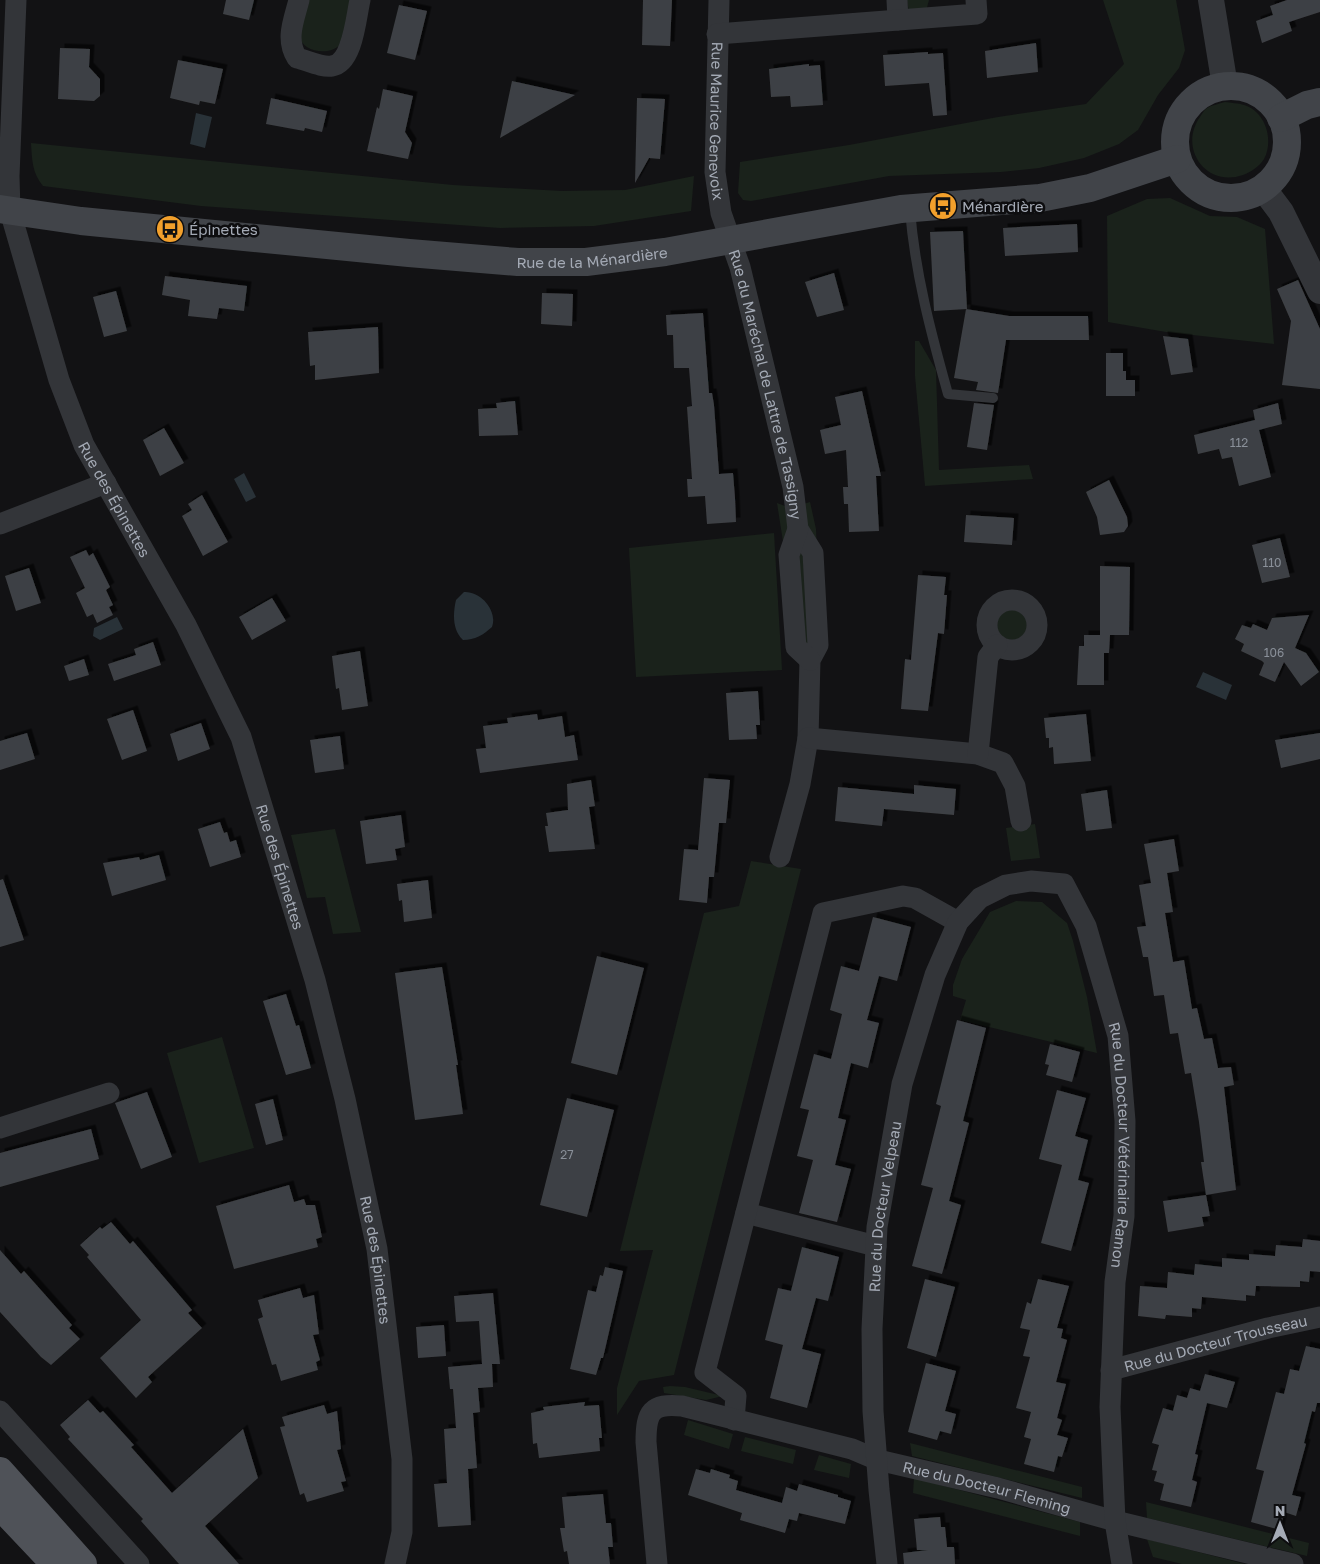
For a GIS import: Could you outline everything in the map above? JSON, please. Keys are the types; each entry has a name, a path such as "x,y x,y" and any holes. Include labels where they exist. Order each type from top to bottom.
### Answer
{"main road":[{"path":"1225,86 1242,87 1258,93 1272,104 1281,118 1287,137 1285,156 1277,174 1263,188 1248,196 1230,198 1213,196 1197,187 1185,175 1177,159 1174,143 1177,126 1184,112 1195,99 1209,90 1225,86"},
{"path":"1281,118 1307,105 1320,102"},
{"name":"Rue de la Ménardière","path":"5,210 98,222 518,262 586,262 665,252 731,241 794,227 910,209 1049,196 1090,188 1177,159"},
{"path":"0,1471 83,1564"},
{"path":"3,1512 46,1559"}],"street":[{"name":"Rue des Épinettes","path":"16,0 10,176 5,210 59,380 84,445 186,625 241,736 315,980 345,1099 377,1249 402,1459 402,1532 395,1564"},
{"path":"299,0 290,40 292,50 297,58 331,66 342,61 348,52 360,0"},
{"name":"Rue Maurice Genevoix","path":"719,0 715,172 721,213 731,241"},
{"path":"717,34 898,10 977,14 976,0"},
{"path":"1212,0 1225,86"},
{"path":"1263,188 1281,212 1320,291"},
{"name":"Rue du Maréchal de Lattre de Tassigny","path":"731,241 740,267 793,487 798,529 790,554 796,647 810,660 808,738 800,784 780,857"},
{"path":"0,524 106,483"},
{"path":"978,754 988,657 997,645"},
{"path":"808,738 978,754 1003,763 1015,786 1021,821"},
{"name":"Rue du Docteur Vétérinaire Ramon","path":"1006,884 1031,881 1064,884 1086,926 1118,1036 1125,1121 1124,1216 1115,1282 1110,1406 1115,1521 1122,1564"},
{"name":"Rue du Docteur Velpeau","path":"887,1564 878,1490 878,1460 873,1411 872,1329 877,1227 902,1084 935,975 958,922 980,898 1006,884"},
{"path":"734,1420 736,1396 705,1372 823,914 902,896 915,898 958,922"},
{"path":"0,1128 109,1093"},
{"path":"746,1213 876,1246"},
{"name":"Rue du Docteur Trousseau","path":"1111,1370 1268,1328 1320,1318"},
{"name":"Rue du Docteur Fleming","path":"657,1564 646,1442 646,1422 652,1411 664,1404 682,1406 852,1449 878,1460 998,1488 1115,1521 1293,1564"},
{"path":"0,1411 139,1564"}],"lane":[{"path":"910,209 913,250 922,297 948,394 993,398"}],"shaded area":[{"path":"301,0 355,0 347,32 339,46 326,51 319,51 306,46 301,41 299,31"},
{"path":"907,0 929,0 925,15 909,12"},
{"path":"1103,0 1176,0 1185,50 1179,68 1158,95 1138,130 1119,144 1084,158 1039,168 1001,172 889,176 751,201 743,200 738,193 740,162 849,145 998,117 1086,104 1124,64"},
{"path":"1225,102 1242,104 1252,109 1263,120 1268,135 1267,152 1260,164 1246,174 1230,178 1218,176 1207,171 1199,162 1194,152 1192,141 1194,129 1205,110"},
{"path":"196,113 212,117 205,148 190,144"},
{"path":"31,143 453,185 562,191 625,190 694,176 691,211 594,226 500,228 201,206 43,186 35,171"},
{"path":"1170,198 1210,216 1237,217 1265,229 1274,344 1166,332 1108,322 1107,216 1147,199"},
{"path":"915,341 919,341 936,370 939,470 1029,465 1033,479 925,486 915,376"},
{"path":"244,473 256,497 246,502 234,479"},
{"path":"810,502 816,529 817,552 808,534 803,504"},
{"path":"777,503 785,506 789,531 784,548"},
{"path":"774,533 782,670 636,677 629,548"},
{"path":"799,548 802,548 812,643 804,644"},
{"path":"464,592 476,595 487,603 493,615 493,621 492,627 482,635 463,640 455,626 454,610 456,600"},
{"path":"1012,610 1023,614 1027,625 1023,636 1012,640 1001,636 997,625 1001,614"},
{"path":"117,617 123,629 100,640 93,636 94,628"},
{"path":"1203,672 1232,685 1226,700 1196,687"},
{"path":"1035,824 1040,858 1011,861 1006,828"},
{"path":"335,829 361,932 333,934 325,897 307,898 291,835"},
{"path":"751,861 801,869 674,1375 639,1381 617,1415 617,1388 653,1250 620,1251 704,913 739,906"},
{"path":"1016,901 1042,902 1067,923 1087,997 1097,1053 960,1020 966,1000 953,996 953,985 962,959 990,912"},
{"path":"222,1037 254,1148 199,1163 167,1053"},
{"path":"663,1387 685,1387 723,1396 706,1400 664,1393"},
{"path":"688,1420 733,1434 729,1449 684,1435"},
{"path":"745,1437 796,1450 793,1464 741,1451"},
{"path":"910,1443 1082,1487 1082,1498 912,1456"},
{"path":"819,1455 851,1464 849,1478 814,1470"},
{"path":"914,1478 1080,1522 1080,1536 913,1493"},
{"path":"1146,1502 1309,1543 1307,1556 1147,1518"},
{"path":"1147,1539 1245,1564 1182,1564 1153,1557"}],"building":[{"path":"226,0 254,0 249,20 223,14"},
{"path":"643,0 672,0 670,46 642,45"},
{"path":"1287,0 1320,0 1320,12 1289,22 1292,31 1262,43 1256,21 1273,15 1270,6"},
{"path":"399,5 427,11 415,60 387,53"},
{"path":"1036,43 1038,72 987,78 985,51"},
{"path":"60,48 90,49 89,67 100,79 100,96 94,101 58,99"},
{"path":"928,52 928,54 943,53 947,115 933,116 929,83 885,86 883,55"},
{"path":"178,60 223,69 215,104 200,101 199,105 170,98"},
{"path":"809,64 809,66 820,65 823,105 791,107 790,96 771,97 769,69"},
{"path":"512,81 575,95 500,138"},
{"path":"383,89 413,96 405,132 412,143 408,159 367,151"},
{"path":"271,98 327,111 322,132 305,128 304,131 266,124"},
{"path":"637,98 665,99 660,159 649,158 635,183"},
{"path":"1077,224 1078,252 1005,256 1003,228"},
{"path":"963,231 967,309 934,311 930,232"},
{"path":"834,273 844,310 817,317 805,282"},
{"path":"165,276 247,286 244,311 219,308 217,319 188,316 190,300 162,295"},
{"path":"1298,280 1320,329 1320,389 1282,385 1291,321 1277,289"},
{"path":"116,291 127,331 104,337 93,297"},
{"path":"542,293 573,294 572,326 541,324"},
{"path":"966,309 1009,316 1088,316 1089,340 1006,340 998,393 976,390 978,382 954,378"},
{"path":"703,313 709,393 712,393 714,405 719,474 733,473 736,522 707,524 705,496 688,497 687,479 692,479 687,407 692,406 689,368 674,368 673,335 667,335 666,315"},
{"path":"378,327 379,373 315,380 315,365 310,366 308,332"},
{"path":"1163,336 1188,339 1193,372 1171,375"},
{"path":"1106,353 1123,353 1123,371 1126,371 1126,380 1135,380 1135,396 1106,396"},
{"path":"862,391 881,476 876,476 879,531 849,532 848,504 844,504 843,487 848,487 846,450 825,454 820,430 841,425 835,397"},
{"path":"515,401 518,435 479,436 478,409 497,408 496,403"},
{"path":"974,403 994,405 987,450 967,447"},
{"path":"1278,403 1282,424 1259,430 1271,477 1239,486 1232,457 1222,459 1219,449 1198,454 1194,435 1255,420 1253,410"},
{"path":"164,428 184,463 160,476 143,440"},
{"path":"1109,480 1127,517 1128,526 1124,532 1100,535 1097,517 1086,492"},
{"path":"202,495 228,542 203,556 182,516 192,510 188,504"},
{"path":"966,515 1014,518 1012,545 964,542"},
{"path":"1280,538 1290,577 1262,583 1252,545"},
{"path":"86,550 89,556 93,553 110,587 106,590 113,605 109,607 113,615 97,623 93,614 87,617 76,593 85,588 70,557"},
{"path":"1100,566 1130,567 1129,635 1110,635 1109,653 1104,653 1104,685 1077,685 1079,646 1084,646 1084,635 1100,635"},
{"path":"29,568 41,603 16,611 5,576"},
{"path":"918,575 946,577 944,595 947,595 944,634 938,633 928,711 901,709 905,659 911,660"},
{"path":"272,598 286,621 252,640 239,617"},
{"path":"1309,615 1295,648 1306,653 1319,672 1301,686 1284,662 1275,682 1259,675 1264,663 1241,651 1244,644 1235,639 1242,625 1251,628 1253,624 1267,630 1272,618"},
{"path":"153,642 161,665 114,681 108,664 136,655 134,649"},
{"path":"360,651 368,706 342,710 339,688 336,689 332,656"},
{"path":"84,659 89,675 69,681 64,666"},
{"path":"758,691 760,725 756,725 757,739 729,740 726,693"},
{"path":"133,710 147,751 122,760 107,719"},
{"path":"537,714 538,720 562,716 565,737 574,735 578,760 480,773 476,749 486,748 483,726 508,723 507,718"},
{"path":"1086,714 1091,761 1054,764 1053,747 1049,748 1049,738 1046,738 1044,718"},
{"path":"201,723 210,749 178,761 170,734"},
{"path":"27,733 35,759 0,770 0,741"},
{"path":"1320,733 1320,759 1281,768 1275,740"},
{"path":"340,736 344,769 315,773 310,740"},
{"path":"704,778 730,780 726,823 719,823 714,877 709,877 707,903 679,900 684,849 698,850"},
{"path":"591,780 595,806 589,807 595,849 549,852 545,826 548,826 546,813 568,810 567,784"},
{"path":"914,785 956,789 954,815 884,809 882,826 835,821 838,787 914,794"},
{"path":"1107,790 1112,828 1086,831 1081,794"},
{"path":"401,815 405,847 395,849 397,860 366,864 360,821"},
{"path":"220,822 224,833 227,832 230,842 236,840 241,857 210,867 198,829"},
{"path":"1174,839 1179,871 1167,873 1173,912 1165,913 1173,962 1184,960 1192,1009 1197,1008 1204,1039 1212,1038 1218,1068 1231,1067 1234,1085 1224,1087 1236,1190 1206,1195 1201,1162 1204,1162 1191,1073 1185,1074 1178,1033 1170,1034 1164,995 1154,996 1148,957 1143,957 1137,927 1146,926 1139,885 1151,883 1144,844"},
{"path":"159,855 166,880 112,896 103,863 139,857 140,860"},
{"path":"3,879 24,940 0,947 0,880"},
{"path":"428,880 432,918 404,922 402,900 399,901 397,884"},
{"path":"873,917 911,927 897,981 879,976 867,1020 879,1023 868,1068 851,1063 838,1118 846,1120 835,1165 851,1169 837,1222 799,1213 813,1160 797,1156 809,1110 800,1108 814,1054 831,1059 842,1014 830,1010 841,966 859,971"},
{"path":"597,956 644,968 617,1075 571,1063"},
{"path":"442,967 458,1065 456,1065 463,1114 415,1120 395,973"},
{"path":"286,994 296,1026 299,1025 311,1068 286,1075 263,1001"},
{"path":"957,1020 986,1028 963,1121 969,1123 949,1201 961,1205 942,1274 912,1266 933,1188 921,1185 941,1106 936,1104"},
{"path":"1050,1044 1080,1052 1072,1082 1046,1075 1049,1065 1045,1064"},
{"path":"1057,1090 1086,1098 1075,1136 1088,1140 1078,1180 1089,1183 1071,1251 1041,1243 1062,1165 1039,1159"},
{"path":"147,1092 172,1157 141,1169 115,1103"},
{"path":"567,1098 614,1110 587,1217 540,1205"},
{"path":"273,1099 283,1140 266,1145 255,1104"},
{"path":"91,1129 99,1159 0,1187 0,1153"},
{"path":"289,1185 294,1202 304,1199 306,1205 315,1205 322,1237 316,1239 318,1247 234,1269 216,1206"},
{"path":"1206,1195 1210,1216 1202,1217 1204,1226 1168,1232 1163,1201"},
{"path":"111,1222 130,1244 133,1241 192,1310 188,1313 202,1328 148,1377 152,1382 136,1398 100,1358 141,1320 87,1257 89,1255 80,1245 100,1227 102,1229"},
{"path":"1303,1239 1320,1241 1320,1272 1310,1271 1309,1282 1300,1281 1300,1287 1256,1286 1255,1296 1246,1295 1246,1301 1202,1297 1201,1309 1192,1308 1192,1317 1166,1315 1165,1319 1138,1316 1140,1286 1167,1288 1168,1272 1194,1275 1195,1264 1222,1267 1222,1258 1249,1260 1249,1254 1275,1256 1276,1245 1302,1247"},
{"path":"802,1247 839,1257 828,1301 816,1298 802,1349 821,1354 807,1408 770,1398 783,1345 765,1340 778,1288 791,1291"},
{"path":"0,1250 21,1274 24,1271 72,1325 69,1328 80,1339 51,1365 41,1357 0,1312"},
{"path":"605,1267 623,1271 603,1358 601,1358 596,1375 570,1369 588,1290 596,1292 600,1275 603,1276"},
{"path":"925,1279 955,1287 936,1357 907,1348"},
{"path":"1038,1279 1069,1286 1057,1328 1063,1329 1061,1338 1067,1340 1056,1382 1066,1384 1057,1418 1062,1420 1057,1435 1068,1438 1062,1457 1058,1456 1054,1472 1024,1464 1031,1439 1024,1437 1031,1412 1016,1408 1030,1357 1023,1356 1030,1330 1020,1328 1027,1302 1031,1304"},
{"path":"300,1288 303,1298 314,1295 319,1334 313,1335 320,1360 316,1362 318,1370 281,1381 276,1364 272,1365 258,1319 263,1317 258,1300"},
{"path":"493,1293 500,1364 492,1364 493,1387 478,1388 480,1412 473,1413 477,1468 468,1469 471,1525 438,1527 434,1484 447,1483 444,1429 456,1428 453,1389 450,1389 448,1367 482,1364 479,1321 456,1322 454,1296"},
{"path":"444,1325 446,1356 418,1358 416,1327"},
{"path":"1306,1346 1320,1349 1320,1403 1317,1403 1315,1412 1312,1411 1304,1443 1306,1444 1292,1495 1301,1497 1296,1516 1284,1512 1280,1530 1251,1522 1264,1471 1256,1469 1276,1392 1284,1394 1290,1369 1299,1371"},
{"path":"926,1363 956,1371 945,1411 956,1414 951,1434 940,1431 937,1440 908,1432"},
{"path":"1205,1374 1235,1382 1227,1408 1207,1403 1195,1454 1198,1455 1192,1480 1197,1482 1191,1507 1160,1500 1164,1484 1154,1481 1157,1471 1152,1470 1159,1445 1152,1443 1163,1408 1173,1411 1177,1395 1187,1398 1190,1388 1200,1391"},
{"path":"88,1400 100,1413 103,1411 134,1445 131,1447 172,1493 243,1429 258,1478 205,1526 239,1564 179,1564 141,1521 143,1519 68,1439 70,1437 60,1425"},
{"path":"585,1402 584,1406 599,1405 602,1438 599,1438 600,1451 539,1458 537,1443 533,1444 531,1413 544,1410 543,1407"},
{"path":"324,1405 327,1414 337,1411 341,1449 337,1450 346,1481 341,1482 344,1491 307,1502 304,1493 300,1495 280,1427 285,1426 282,1417"},
{"path":"696,1469 710,1473 711,1469 730,1475 729,1478 738,1481 736,1490 782,1503 786,1487 797,1491 799,1484 838,1495 838,1497 851,1501 845,1524 799,1513 797,1521 789,1519 785,1533 740,1520 742,1513 688,1495"},
{"path":"603,1494 606,1523 611,1523 613,1547 608,1547 610,1564 569,1564 567,1551 564,1552 560,1528 565,1528 562,1497"},
{"path":"940,1517 941,1527 945,1527 947,1547 954,1547 955,1564 904,1564 903,1553 928,1550 917,1550 914,1519"}],"place":[{"name":"Ménardière","path":"943,206"},
{"name":"Épinettes","path":"170,229"}]}
